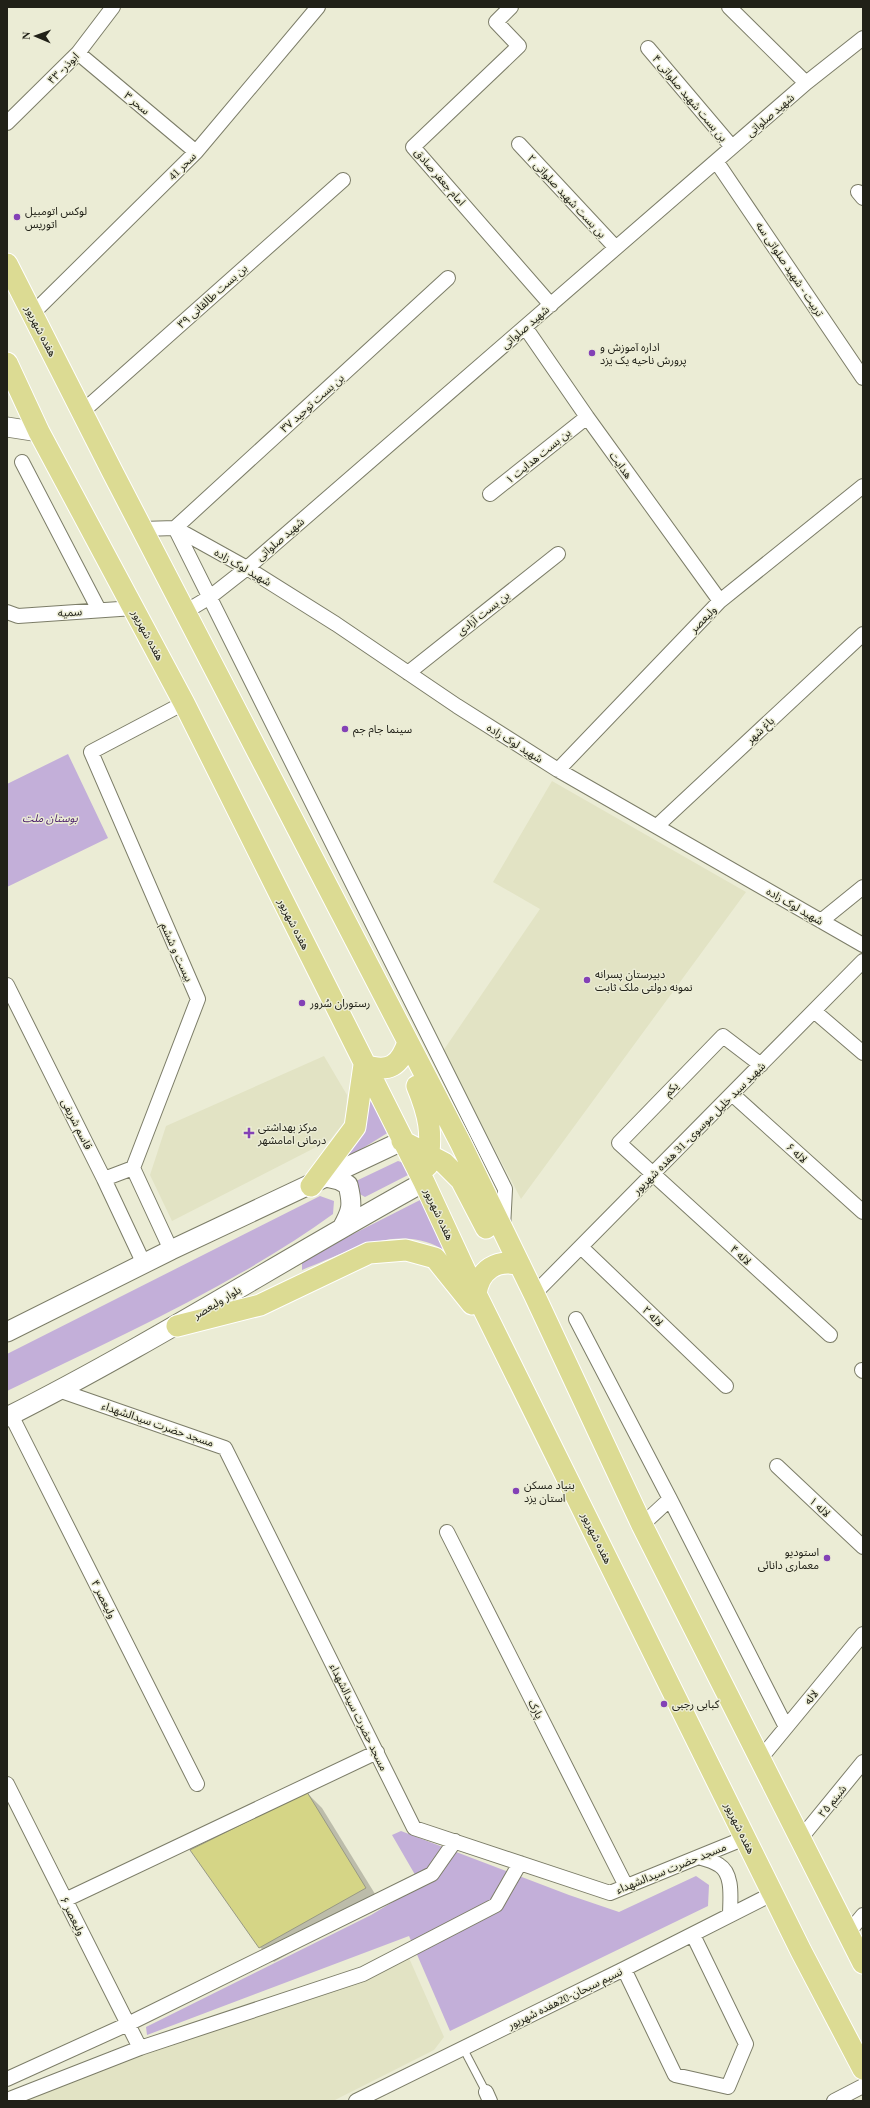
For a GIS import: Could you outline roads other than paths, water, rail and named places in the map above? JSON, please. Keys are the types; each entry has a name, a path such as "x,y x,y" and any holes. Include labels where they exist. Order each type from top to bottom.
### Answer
{"main road":[{"name":"هفده شهریور","path":"7,264 142,529 408,1042 520,1265 642,1526 863,1963"},
{"name":"هفده شهریور","path":"7,364 40,432 184,703 402,1141 424,1182 476,1294 498,1335 772,1894 863,2069"},
{"path":"7,427 40,432"},
{"path":"318,1182 355,1127 364,1064 375,1068 386,1068 396,1064 404,1055 408,1042"},
{"path":"408,1042 411,1071 427,1111 431,1131 424,1182"},
{"path":"7,1332 171,1250 318,1182 402,1141 444,1163 461,1180 492,1240 520,1265"},
{"path":"318,1182 339,1180 348,1186 352,1203 350,1213 342,1228"},
{"name":"بلوار ولیعصر","path":"9,1416 60,1391 177,1326 342,1228 424,1182"},
{"path":"177,1326 260,1305 369,1253 406,1250 435,1258 498,1335"},
{"path":"476,1294 481,1277 494,1265 512,1263 520,1265"}],"street":[{"name":"ابوذر- ۴۳","path":"7,123 78,54 113,7"},
{"name":"سحر 41","path":"32,314 196,152 318,7"},
{"name":"امام جعفر صادق","path":"511,7 496,22 519,46 413,146 551,305"},
{"path":"729,7 806,83"},
{"name":"شهید صلواتی","path":"185,612 210,597 247,568 806,83 863,38"},
{"name":"بن بست شهید صلواتی ۴","path":"648,48 732,147"},
{"name":"سحر ۳","path":"78,54 196,152"},
{"name":"بن بست شهید صلواتی ۲","path":"519,144 616,248"},
{"name":"تربیت - شهید صلواتی سه","path":"716,161 863,378"},
{"name":"بن‌ بست طالقانی ۳۹","path":"82,412 342,180"},
{"name":"بن بست توحید ۳۷","path":"175,528 448,278"},
{"name":"هدایت","path":"525,327 720,602"},
{"name":"بن بست هدایت ۱","path":"490,494 587,416"},
{"path":"22,462 99,610"},
{"name":"ولیعصر","path":"558,770 720,602 863,486"},
{"path":"142,529 175,528 505,1189 503,1231"},
{"name":"شهید لوک زاده","path":"175,528 247,568 336,624 408,673 558,770 863,945"},
{"name":"بن بست آزادی","path":"408,673 558,554"},
{"name":"سمیه","path":"7,612 18,616 134,608"},
{"name":"باغ شهر","path":"657,826 863,634"},
{"name":"بیست و ششم","path":"133,1168 198,999 90,752 184,703"},
{"path":"822,921 863,887"},
{"name":"شهید سید خلیل موسوی- 31 هفده شهریور","path":"534,1294 863,961"},
{"path":"383,994 402,982"},
{"name":"قاسم شریفی","path":"7,985 104,1179 144,1264"},
{"path":"814,1011 863,1053"},
{"name":"یکم","path":"652,1174 618,1143 723,1036 761,1065"},
{"name":"لاله ۶","path":"732,1094 863,1212"},
{"path":"104,1179 133,1168 171,1250"},
{"name":"لاله ۴","path":"652,1174 830,1335"},
{"name":"لاله ۲","path":"581,1246 726,1386"},
{"path":"576,1319 670,1499 786,1727"},
{"name":"مسجد حضرت سیدالشهداء","path":"60,1391 225,1448 414,1828 610,1893 745,1838"},
{"name":"ولیعصر ۴","path":"9,1416 197,1784"},
{"name":"لاله ۱","path":"777,1466 863,1547"},
{"path":"642,1526 670,1499"},
{"name":"پارک","path":"446,1532 626,1886"},
{"name":"لاله","path":"760,1759 863,1634"},
{"path":"65,1900 377,1752"},
{"name":"شبنم ۲۵","path":"800,1839 863,1762"},
{"name":"ولیعصر ۶","path":"7,1784 140,2048"},
{"path":"7,2079 128,2024 432,1874 455,1841"},
{"path":"698,1857 720,1866 727,1875 730,1889 730,1915"},
{"path":"7,2100 140,2048 363,1974 496,1905 520,1863"},
{"name":"نسیم سبحان-20هفده شهریور","path":"356,2101 693,1935 772,1894"},
{"path":"848,1933 863,1916"},
{"path":"624,1969 675,2075 728,2087 746,2044 693,1935"},
{"path":"834,2101 863,2086"}],"lane":[{"path":"463,2048 488,2097"}],"place":[{"name":"لوکس اتومبیل اتوریس","path":"17,217"},
{"name":"اداره آموزش و پرورش ناحیه یک یزد","path":"592,353"},
{"name":"سینما جام جم","path":"345,729"},
{"name":"دبیرستان پسرانه نمونه دولتی ملک ثابت","path":"587,980"},
{"name":"رستوران سُرور","path":"302,1003"},
{"name":"مرکز بهداشتی درمانی امامشهر","path":"249,1133"},
{"name":"بنیاد مسکن استان یزد","path":"516,1491"},
{"name":"استودیو معماری دانائی","path":"827,1558"},
{"name":"کبابی رجبی","path":"664,1704"}],"park label":[{"name":"بوستان ملت","path":"50,818"}]}
